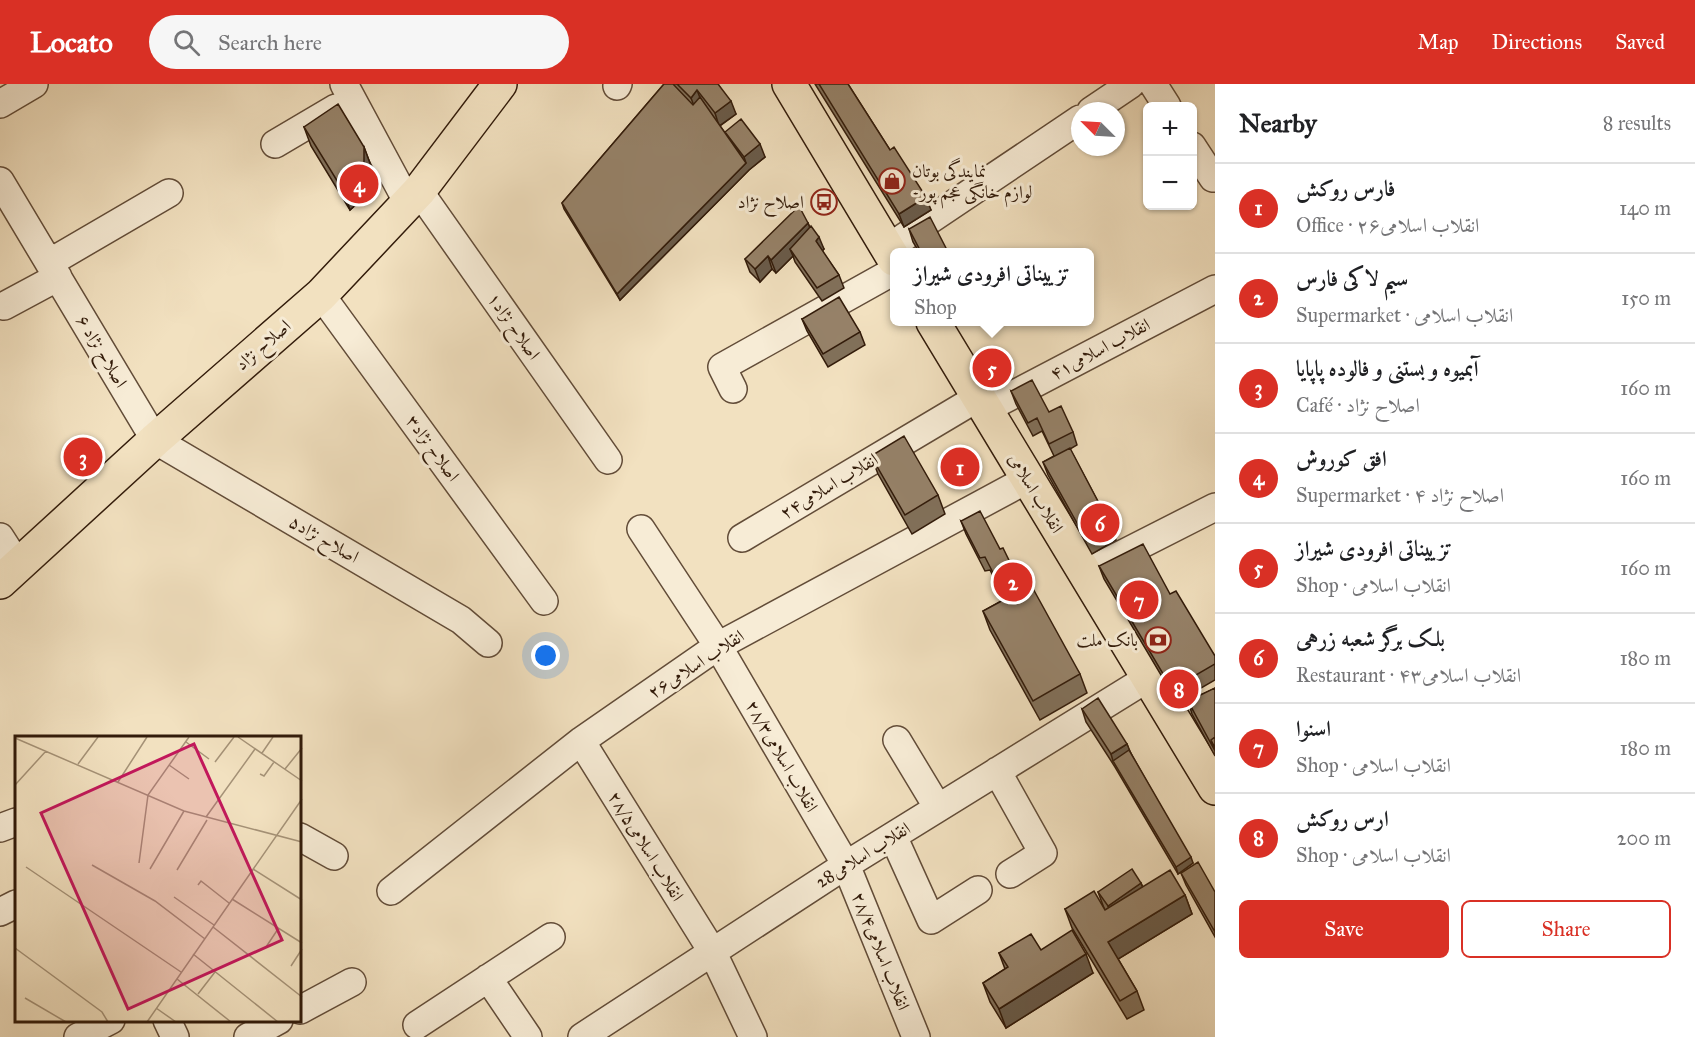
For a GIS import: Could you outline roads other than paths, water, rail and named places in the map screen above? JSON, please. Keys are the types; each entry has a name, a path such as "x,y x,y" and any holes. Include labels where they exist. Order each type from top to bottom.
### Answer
{"main road":[{"name":"اصلاح نژاد","path":"9,573 155,440 321,295 414,197 501,84"},
{"path":"789,84 890,256"},
{"name":"انقلاب اسلامی","path":"936,326 1148,678 1181,712 1215,788"}],"street":[{"path":"0,104 34,84"},
{"path":"1104,102 1131,84"},
{"path":"1153,84 1164,102"},
{"path":"276,144 348,91"},
{"name":"اصلاح نژاد۱","path":"348,91 414,197 608,460"},
{"path":"907,248 1071,126"},
{"path":"1197,154 1213,178"},
{"name":"۶ اصلاح نژاد","path":"0,181 155,440"},
{"path":"4,306 53,270 169,193"},
{"path":"733,389 722,367 890,260"},
{"name":"انقلاب اسلامی۴۱","path":"982,403 1215,289"},
{"name":"اصلاح نژاد۳","path":"321,295 544,601"},
{"name":"انقلاب اسلامی۲۴","path":"742,538 982,403"},
{"name":"اصلاح نژاد۵","path":"155,440 461,620 488,643"},
{"name":"انقلاب اسلامی۲۶","path":"391,891 581,741 718,646 1028,479"},
{"path":"1085,573 1215,507"},
{"name":"انقلاب اسلامی۲۸/۳","path":"641,529 718,646 846,865"},
{"path":"0,537 9,573"},
{"name":"28انقلاب اسلامی","path":"582,1037 846,865 1148,678"},
{"path":"897,740 938,808"},
{"name":"انقلاب اسلامی۲۸/۵","path":"581,741 712,951 753,1037"},
{"path":"998,771 1043,853 1010,874"},
{"path":"0,828 15,822"},
{"path":"893,836 931,920 978,890"},
{"path":"302,838 334,856"},
{"name":"انقلاب اسلامی۲۸/۴","path":"846,865 916,1037"},
{"path":"0,912 15,904"},
{"path":"417,1025 551,937"},
{"path":"488,978 528,1037"},
{"path":"302,1009 352,982"},
{"path":"78,1037 107,1022"},
{"path":"168,1022 175,1037"},
{"path":"248,1037 275,1022"}],"place":[{"name":"نمایندگی بوتان -لوازم خانگی عجم پور","path":"892,181"},
{"name":"افق کوروش","path":"359,184"},
{"name":"اصلاح نژاد","path":"824,202"},
{"name":"تزییناتی افرودی شیراز","path":"992,368"},
{"name":"آبمیوه و بستنی و فالوده پاپایا","path":"83,457"},
{"name":"فارس روکش","path":"960,467"},
{"name":"بلک برگر شعبه زرهی","path":"1100,523"},
{"name":"سیم لاکی فارس","path":"1013,582"},
{"name":"اسنوا","path":"1139,600"},
{"name":"بانک ملت","path":"1158,640"},
{"name":"ارس روکش","path":"1179,689"}]}
